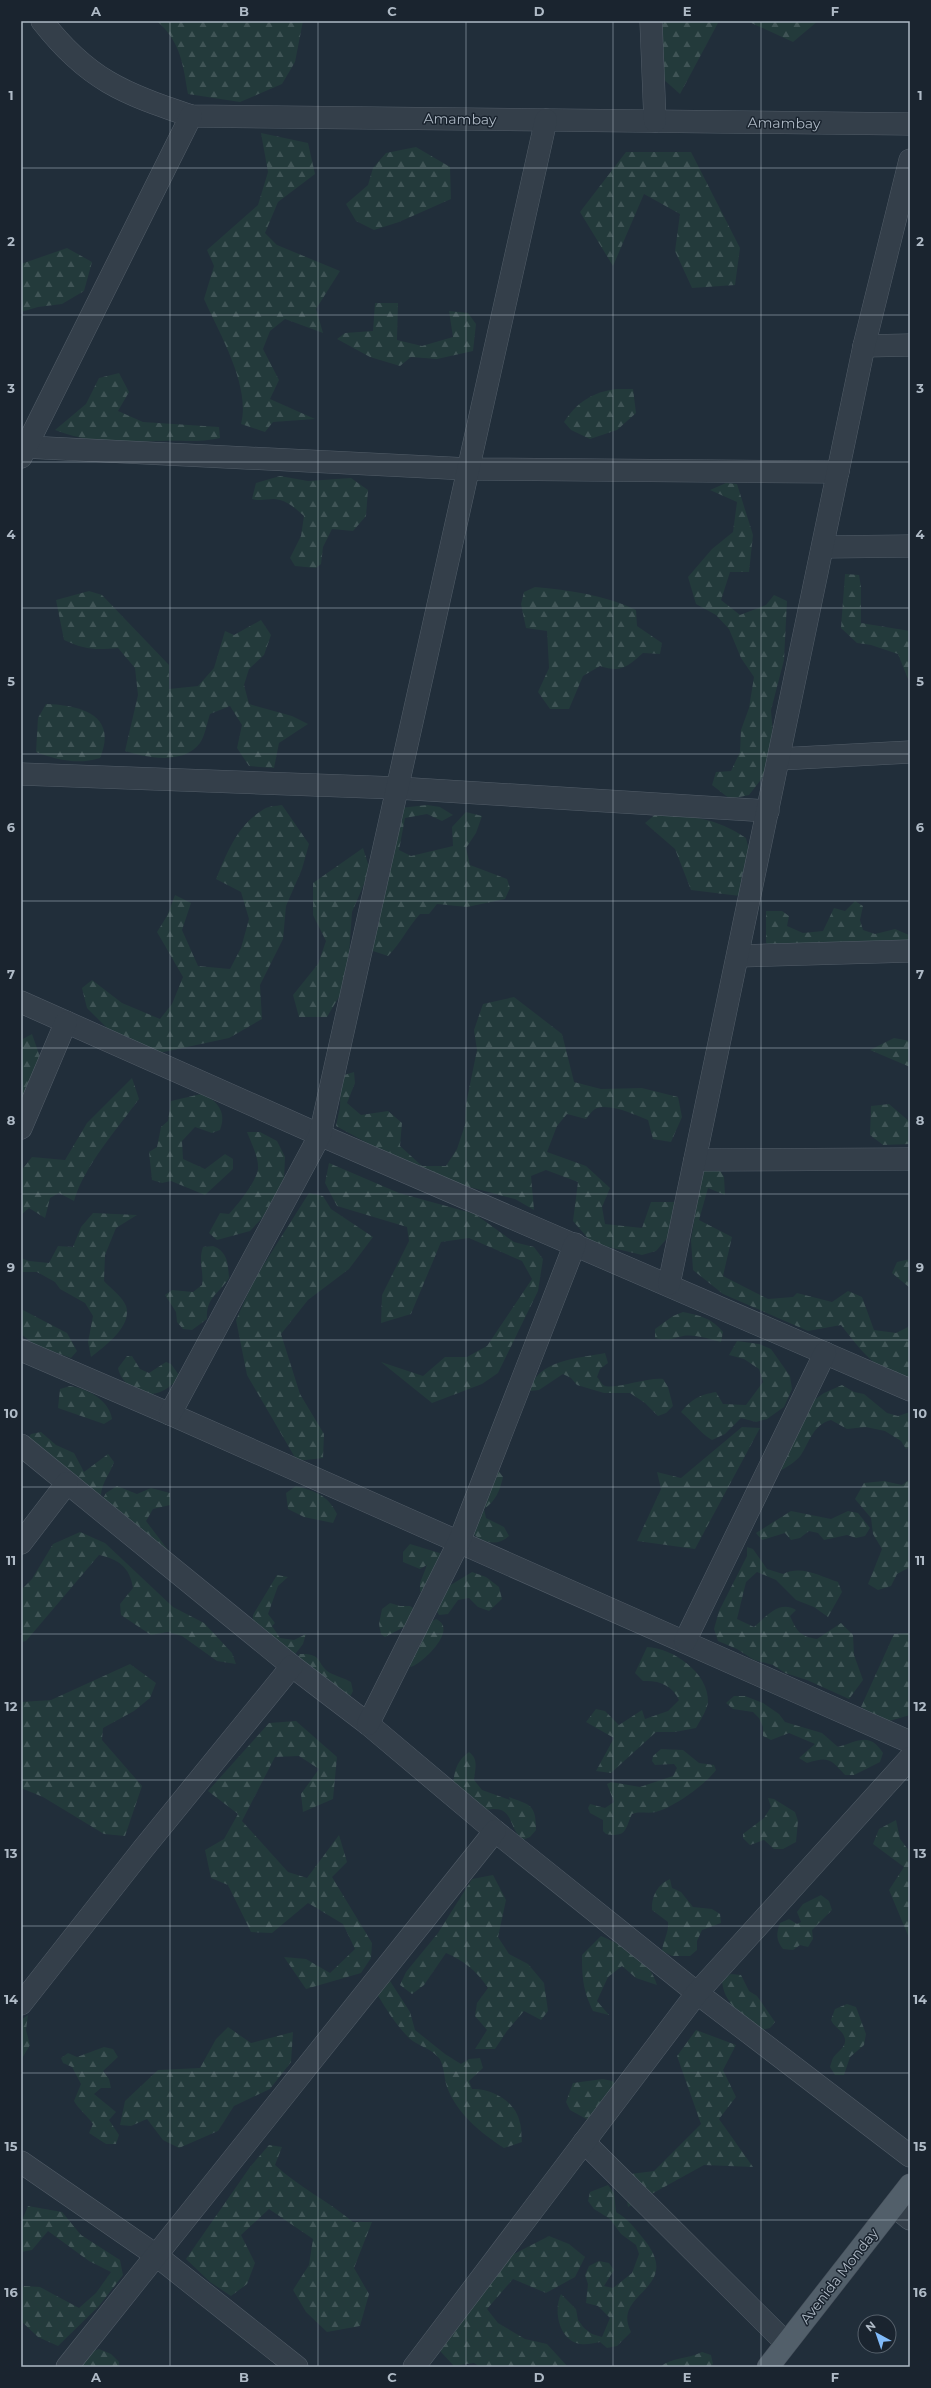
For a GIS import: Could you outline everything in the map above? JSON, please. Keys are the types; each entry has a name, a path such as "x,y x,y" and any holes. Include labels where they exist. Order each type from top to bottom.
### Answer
{"main road":[{"name":"Avenida Monday","path":"768,2367 786,2343 902,2213 910,2185"}],"street":[{"name":"Amambay","path":"42,21 61,46 94,75 133,96 191,116 910,124"},
{"path":"651,21 656,121"},
{"path":"191,116 23,450 468,469 838,472"},
{"path":"170,1414 320,1135 546,120"},
{"path":"669,1284 864,346 910,160"},
{"path":"864,346 910,345"},
{"path":"822,547 910,546"},
{"path":"779,759 910,752"},
{"path":"21,774 397,788 768,811"},
{"path":"738,956 910,952"},
{"path":"21,1002 320,1135 669,1284 910,1390"},
{"path":"21,1128 66,1022"},
{"path":"695,1160 910,1159"},
{"path":"368,1724 459,1542 575,1244"},
{"path":"21,1350 685,1641 910,1742"},
{"path":"685,1641 825,1353"},
{"path":"21,1445 292,1666 368,1724 495,1831 697,1993 910,2156"},
{"path":"21,1543 67,1482"},
{"path":"21,2004 143,1849 292,1666"},
{"path":"414,2367 697,1993 910,1758"},
{"path":"67,2367 495,1831"},
{"path":"584,2142 786,2343"},
{"path":"21,2162 157,2256 297,2367"}],"green space":[{"path":"157,21 303,21 295,62 282,84 240,102 188,94 180,54 171,37"},
{"path":"657,21 719,21 680,94 662,78"},
{"path":"747,21 818,21 793,42"},
{"path":"261,133 308,143 315,174 278,202 265,233 277,245 340,271 316,309 323,333 285,319 270,331 263,349 279,380 270,399 315,419 273,422 265,432 241,424 243,409 242,393 238,377 225,343 204,299 214,266 207,250 258,205 268,172"},
{"path":"416,147 450,167 451,199 399,222 374,230 356,221 346,204 368,185 373,168 386,153"},
{"path":"626,152 691,152 740,248 735,285 692,288 675,251 680,214 644,194 613,266 580,212"},
{"path":"67,248 92,262 84,291 62,304 38,307 21,312 21,264"},
{"path":"375,303 398,303 397,340 422,346 453,337 449,311 468,313 476,324 473,351 437,359 411,357 400,366 370,357 337,339 345,333 373,331"},
{"path":"119,373 129,392 118,411 143,422 219,427 220,438 197,441 108,441 82,438 55,430 86,404 99,378"},
{"path":"633,389 636,413 617,430 590,439 571,430 564,422 574,409 586,399 608,390"},
{"path":"280,476 308,481 351,478 368,490 366,516 353,531 332,529 323,547 321,564 316,568 295,566 290,558 301,536 304,516 283,501 274,499 252,499 256,483"},
{"path":"726,483 737,484 753,535 749,572 730,572 721,600 740,615 766,605 774,595 787,601 784,660 771,710 773,735 763,777 749,795 730,799 712,785 716,772 731,771 740,752 741,730 749,708 754,677 741,658 729,629 716,615 696,604 688,577 712,549 733,532 737,502 710,490"},
{"path":"845,574 859,575 861,587 861,623 910,631 910,679 908,679 898,654 871,645 857,643 841,628"},
{"path":"535,587 587,594 612,600 636,610 637,626 662,643 660,654 643,653 628,665 619,669 600,666 583,676 569,709 550,709 538,692 549,668 547,631 526,628 521,604 524,592"},
{"path":"89,591 102,595 169,665 169,689 198,686 214,668 225,631 234,635 261,620 271,635 264,655 249,669 244,685 249,704 292,716 308,724 279,743 274,768 249,766 237,748 242,725 230,706 210,714 202,740 193,750 185,755 165,758 144,756 125,751 138,695 135,668 118,648 91,648 78,646 64,640 56,600"},
{"path":"46,704 72,707 83,710 93,715 100,722 104,732 104,743 100,758 84,761 68,761 36,752 38,718"},
{"path":"282,805 309,844 302,869 286,906 283,939 260,985 262,1019 229,1038 159,1053 113,1034 87,1008 82,988 92,980 122,1003 160,1019 172,1004 183,977 157,932 167,916 175,895 191,903 182,930 198,966 230,969 241,948 249,919 241,892 216,879 234,840 247,823 264,809"},
{"path":"427,805 440,807 453,815 442,821 427,814 405,818 399,850 411,856 453,846 452,827 466,812 482,816 476,833 466,848 470,865 507,879 510,888 505,899 467,907 437,904 429,914 420,914 388,956 370,950 400,808"},
{"path":"657,813 681,815 714,822 735,831 746,838 750,855 742,875 740,896 691,890 675,849 645,823"},
{"path":"363,848 370,870 352,912 349,955 340,995 327,1017 299,1017 293,995 318,964 326,941 313,915 313,883"},
{"path":"855,901 863,906 860,920 863,930 875,934 895,929 909,935 906,948 781,951 766,943 766,911 782,911 789,916 787,926 803,933 823,931 834,908 845,911"},
{"path":"514,997 562,1034 574,1082 601,1089 642,1088 678,1097 682,1117 671,1142 653,1139 648,1120 622,1110 601,1107 595,1109 586,1119 567,1114 557,1126 547,1152 586,1166 610,1188 602,1207 605,1224 642,1228 651,1202 677,1202 670,1235 656,1251 642,1255 592,1243 573,1221 578,1182 546,1170 531,1176 534,1210 515,1199 428,1176 336,1126 340,1107 341,1076 354,1072 355,1083 347,1103 361,1115 388,1111 402,1123 400,1146 422,1166 446,1166 457,1149 465,1125 466,1104 477,1050 474,1030 483,1004"},
{"path":"32,1034 40,1057 21,1100 21,1040"},
{"path":"894,1038 910,1041 910,1067 870,1050"},
{"path":"132,1078 139,1099 93,1161 85,1174 74,1201 59,1193 50,1198 45,1218 29,1208 21,1215 21,1171 32,1157 65,1160 87,1123"},
{"path":"201,1094 212,1100 220,1108 222,1113 222,1124 220,1130 212,1133 195,1127 182,1141 183,1159 205,1169 225,1154 233,1159 233,1169 205,1195 171,1181 162,1183 152,1180 149,1152 157,1147 161,1127 168,1121 171,1101"},
{"path":"889,1104 910,1122 910,1144 883,1145 870,1135 871,1106"},
{"path":"247,1132 260,1132 277,1141 285,1157 284,1181 266,1214 250,1231 217,1240 209,1233 220,1213 229,1214 246,1193 257,1174 258,1164"},
{"path":"329,1163 399,1193 475,1214 514,1242 534,1247 543,1259 538,1291 498,1373 482,1384 432,1403 381,1362 423,1376 445,1357 467,1357 487,1346 532,1279 522,1261 469,1238 441,1242 411,1314 381,1323 382,1295 409,1241 407,1227 337,1206 325,1183"},
{"path":"703,1167 719,1169 724,1177 725,1195 708,1188 699,1220 732,1237 723,1276 768,1299 793,1297 797,1293 832,1302 848,1291 862,1297 874,1330 896,1333 910,1326 910,1382 898,1378 871,1360 841,1325 808,1331 723,1294 693,1270 691,1240"},
{"path":"309,1193 323,1196 331,1209 373,1237 349,1269 308,1300 281,1334 300,1394 324,1434 323,1458 297,1461 247,1375 236,1320 254,1280"},
{"path":"93,1213 137,1215 116,1228 105,1255 104,1281 119,1296 126,1306 127,1314 125,1321 110,1342 91,1357 88,1342 93,1316 85,1303 60,1289 55,1282 37,1272 21,1272 21,1258 29,1261 49,1263 58,1246 73,1247 81,1227"},
{"path":"213,1246 222,1252 226,1259 229,1278 208,1306 207,1319 192,1330 183,1329 177,1322 176,1312 165,1295 172,1290 193,1292 202,1285 201,1257 203,1247"},
{"path":"910,1259 910,1288 892,1273 897,1262"},
{"path":"21,1309 67,1333 77,1351 71,1358 35,1345 21,1334"},
{"path":"683,1312 700,1316 714,1323 723,1332 721,1342 692,1336 683,1336 672,1339 655,1338 655,1329 673,1316"},
{"path":"737,1341 759,1344 771,1349 790,1376 792,1389 784,1407 767,1419 756,1422 741,1418 725,1434 712,1440 703,1434 681,1412 696,1398 716,1392 723,1404 746,1405 763,1382 759,1369 744,1359 729,1355"},
{"path":"605,1353 608,1363 600,1369 597,1377 603,1385 614,1386 663,1379 668,1387 673,1406 666,1413 658,1416 645,1403 630,1393 604,1393 577,1385 571,1378 563,1374 539,1390 530,1391 534,1381 540,1373 549,1367 572,1359"},
{"path":"127,1356 132,1356 140,1369 149,1373 166,1362 171,1364 179,1375 178,1379 168,1388 160,1392 151,1394 138,1392 127,1384 118,1368"},
{"path":"842,1385 854,1392 864,1394 887,1413 898,1416 910,1412 910,1447 906,1449 901,1441 885,1431 866,1427 847,1429 831,1420 825,1422 816,1430 799,1458 778,1472 808,1404 824,1393"},
{"path":"70,1386 97,1396 107,1406 112,1419 104,1424 58,1408 60,1389"},
{"path":"742,1427 760,1428 695,1549 637,1541 661,1489 657,1472 681,1478"},
{"path":"41,1432 56,1445 74,1453 84,1472 108,1454 114,1462 103,1486 101,1495 91,1500 25,1443 31,1434"},
{"path":"497,1469 503,1477 497,1495 484,1509 486,1518 504,1527 509,1536 504,1540 494,1543 478,1538 469,1530"},
{"path":"910,1479 910,1567 897,1574 891,1586 878,1590 868,1584 882,1549 873,1534 871,1518 855,1499 864,1483 884,1481 902,1485"},
{"path":"117,1486 137,1494 151,1488 170,1493 170,1505 153,1509 146,1521 181,1567 99,1506 106,1493"},
{"path":"296,1486 315,1492 329,1502 337,1514 333,1523 304,1517 288,1509 286,1493"},
{"path":"791,1511 831,1519 848,1511 858,1513 870,1528 865,1536 856,1538 847,1535 824,1540 818,1533 809,1531 800,1538 791,1540 785,1533 762,1540 756,1533"},
{"path":"80,1532 105,1543 173,1607 204,1623 232,1653 236,1664 217,1661 182,1636 168,1632 151,1635 121,1615 120,1604 133,1588 129,1575 122,1565 112,1559 99,1555 26,1641 21,1642 21,1590 32,1579 53,1544"},
{"path":"410,1544 446,1555 430,1587 420,1592 420,1583 427,1565 420,1569 403,1562 403,1552"},
{"path":"747,1547 753,1549 767,1569 783,1574 797,1571 810,1572 838,1582 842,1592 828,1617 814,1607 796,1600 776,1580 757,1572 746,1582 737,1619 754,1627 769,1614 779,1608 790,1607 796,1610 790,1616 797,1630 803,1635 817,1639 841,1623 853,1635 854,1655 863,1680 849,1699 807,1680 785,1673 773,1665 754,1660 737,1649 718,1641 714,1629 719,1611 747,1556"},
{"path":"472,1572 486,1577 499,1587 502,1599 489,1611 478,1607 469,1598 458,1600 448,1614 439,1615 433,1604 449,1586"},
{"path":"277,1575 288,1577 278,1586 268,1614 275,1623 272,1626 280,1638 294,1640 306,1634 303,1644 293,1657 252,1634 253,1615"},
{"path":"390,1603 400,1606 410,1606 432,1621 436,1619 442,1624 443,1630 437,1645 423,1659 411,1667 407,1664 406,1626 385,1637 381,1634 379,1624 382,1609"},
{"path":"910,1633 910,1715 886,1722 861,1707 894,1634"},
{"path":"647,1647 657,1648 678,1657 696,1672 703,1681 707,1691 708,1702 706,1708 696,1728 675,1732 656,1732 611,1773 596,1771 614,1738 586,1722 596,1709 605,1711 619,1725 642,1710 645,1719 668,1711 679,1700 669,1687 654,1681 643,1681 635,1673"},
{"path":"299,1654 307,1654 316,1657 322,1666 330,1673 351,1682 353,1691 349,1699 296,1665"},
{"path":"130,1664 156,1683 150,1698 134,1711 103,1728 102,1740 142,1786 125,1836 104,1834 43,1797 21,1788 21,1702 51,1700"},
{"path":"734,1696 745,1696 763,1703 779,1714 785,1722 822,1733 838,1747 862,1740 873,1742 883,1753 880,1762 854,1775 845,1775 829,1760 820,1760 807,1763 799,1758 815,1744 789,1733 771,1740 763,1736 763,1727 759,1718 753,1712 733,1709 726,1703"},
{"path":"296,1721 337,1757 333,1799 303,1812 301,1794 319,1769 299,1756 275,1757 242,1821 288,1872 307,1878 339,1835 347,1862 332,1877 372,1943 371,1958 361,1973 306,1989 284,1957 306,1959 330,1973 355,1949 343,1924 308,1903 272,1933 251,1932 228,1885 211,1878 205,1850 224,1839 238,1814 208,1791 269,1723"},
{"path":"661,1749 683,1750 699,1763 714,1765 716,1770 697,1789 680,1800 656,1812 632,1814 626,1828 622,1833 618,1835 606,1834 603,1831 603,1820 590,1813 588,1808 590,1804 605,1808 614,1802 607,1784 611,1782 640,1787 673,1776 677,1768 674,1764 655,1765 652,1761 653,1756"},
{"path":"469,1752 475,1761 474,1780 482,1790 510,1800 509,1797 522,1802 527,1804 533,1810 536,1821 536,1830 530,1837 522,1840 505,1812 493,1809 483,1811 453,1787 456,1767 461,1759"},
{"path":"768,1798 774,1799 795,1812 798,1821 796,1842 783,1849 774,1849 764,1840 750,1845 743,1838 743,1834 764,1818 771,1807"},
{"path":"896,1820 900,1839 910,1852 910,1940 889,1890 904,1867 873,1844 879,1829"},
{"path":"493,1875 506,1900 498,1937 509,1954 528,1964 544,1983 548,2011 541,2020 524,2011 507,2031 495,2049 475,2049 487,2030 475,2016 477,2003 488,1988 470,1967 459,1959 446,1953 424,1985 412,1994 400,1985 406,1972 438,1933 472,1879"},
{"path":"670,1879 672,1888 681,1892 693,1907 712,1909 720,1914 721,1923 702,1930 697,1941 697,1950 690,1956 672,1956 662,1951 668,1930 668,1922 652,1910 652,1905 656,1891 662,1884"},
{"path":"821,1895 829,1901 832,1910 812,1930 813,1939 808,1947 800,1945 793,1950 783,1949 777,1937 780,1923 789,1919 797,1924 801,1922 797,1912 803,1904"},
{"path":"601,1936 635,1954 648,1968 657,1985 636,1978 622,1966 608,1977 597,2001 609,2015 593,2011 587,1997 583,1977 582,1955"},
{"path":"731,1974 741,1975 749,1991 757,1996 775,2022 770,2028 762,2030 735,2009 726,1995 722,1979"},
{"path":"390,1981 410,2012 415,2030 445,2054 461,2064 469,2059 480,2058 483,2068 469,2081 472,2089 487,2091 502,2097 508,2102 518,2115 522,2142 504,2148 478,2129 463,2114 451,2097 439,2058 404,2033 377,1994"},
{"path":"847,2004 856,2007 866,2034 864,2045 850,2057 844,2075 835,2075 830,2067 833,2058 844,2045 845,2038 831,2020 835,2009"},
{"path":"28,2015 26,2030 30,2045 21,2060 21,2020"},
{"path":"228,2027 251,2043 293,2032 291,2062 270,2089 234,2106 218,2131 179,2148 163,2140 147,2119 131,2126 120,2125 125,2101 158,2070 200,2068 216,2039"},
{"path":"696,2030 736,2045 723,2070 736,2097 719,2119 753,2167 704,2165 628,2207 623,2175 654,2171 701,2124 677,2056"},
{"path":"104,2047 113,2049 118,2057 103,2071 109,2079 111,2088 101,2088 94,2094 116,2112 109,2120 119,2135 116,2144 106,2144 89,2133 93,2124 74,2101 81,2084 72,2067 63,2063 61,2058 68,2053 77,2057"},
{"path":"603,2079 612,2081 619,2087 588,2120 570,2110 566,2102 573,2083"},
{"path":"269,2145 282,2147 275,2165 284,2173 334,2207 353,2222 372,2222 354,2268 369,2294 360,2326 327,2332 306,2312 293,2290 309,2265 313,2239 269,2209 241,2235 255,2263 247,2284 231,2296 210,2282 186,2259 250,2167"},
{"path":"608,2185 614,2193 616,2212 627,2220 642,2237 654,2255 656,2268 653,2280 630,2307 627,2318 631,2332 617,2346 607,2348 600,2342 580,2344 567,2337 560,2324 558,2308 561,2294 576,2309 578,2320 584,2328 592,2334 602,2337 610,2318 598,2306 586,2303 588,2284 585,2275 589,2266 599,2261 609,2263 614,2270 604,2286 613,2288 632,2273 639,2254 636,2245 621,2234 610,2219 594,2209 588,2201 590,2192"},
{"path":"28,2206 62,2212 81,2235 120,2260 123,2275 99,2306 58,2346 38,2337 21,2321 21,2289 24,2286 40,2287 79,2308 96,2293 111,2272 89,2261 48,2231 32,2250 21,2252 21,2223"},
{"path":"549,2236 569,2244 585,2257 575,2277 546,2293 513,2279 487,2309 498,2323 525,2339 547,2344 568,2367 480,2367 474,2363 454,2366 440,2351 510,2256"},
{"path":"99,2349 111,2354 119,2362 119,2367 73,2367 90,2352"},
{"path":"702,2352 711,2355 713,2364 709,2367 660,2367 670,2361"}]}
